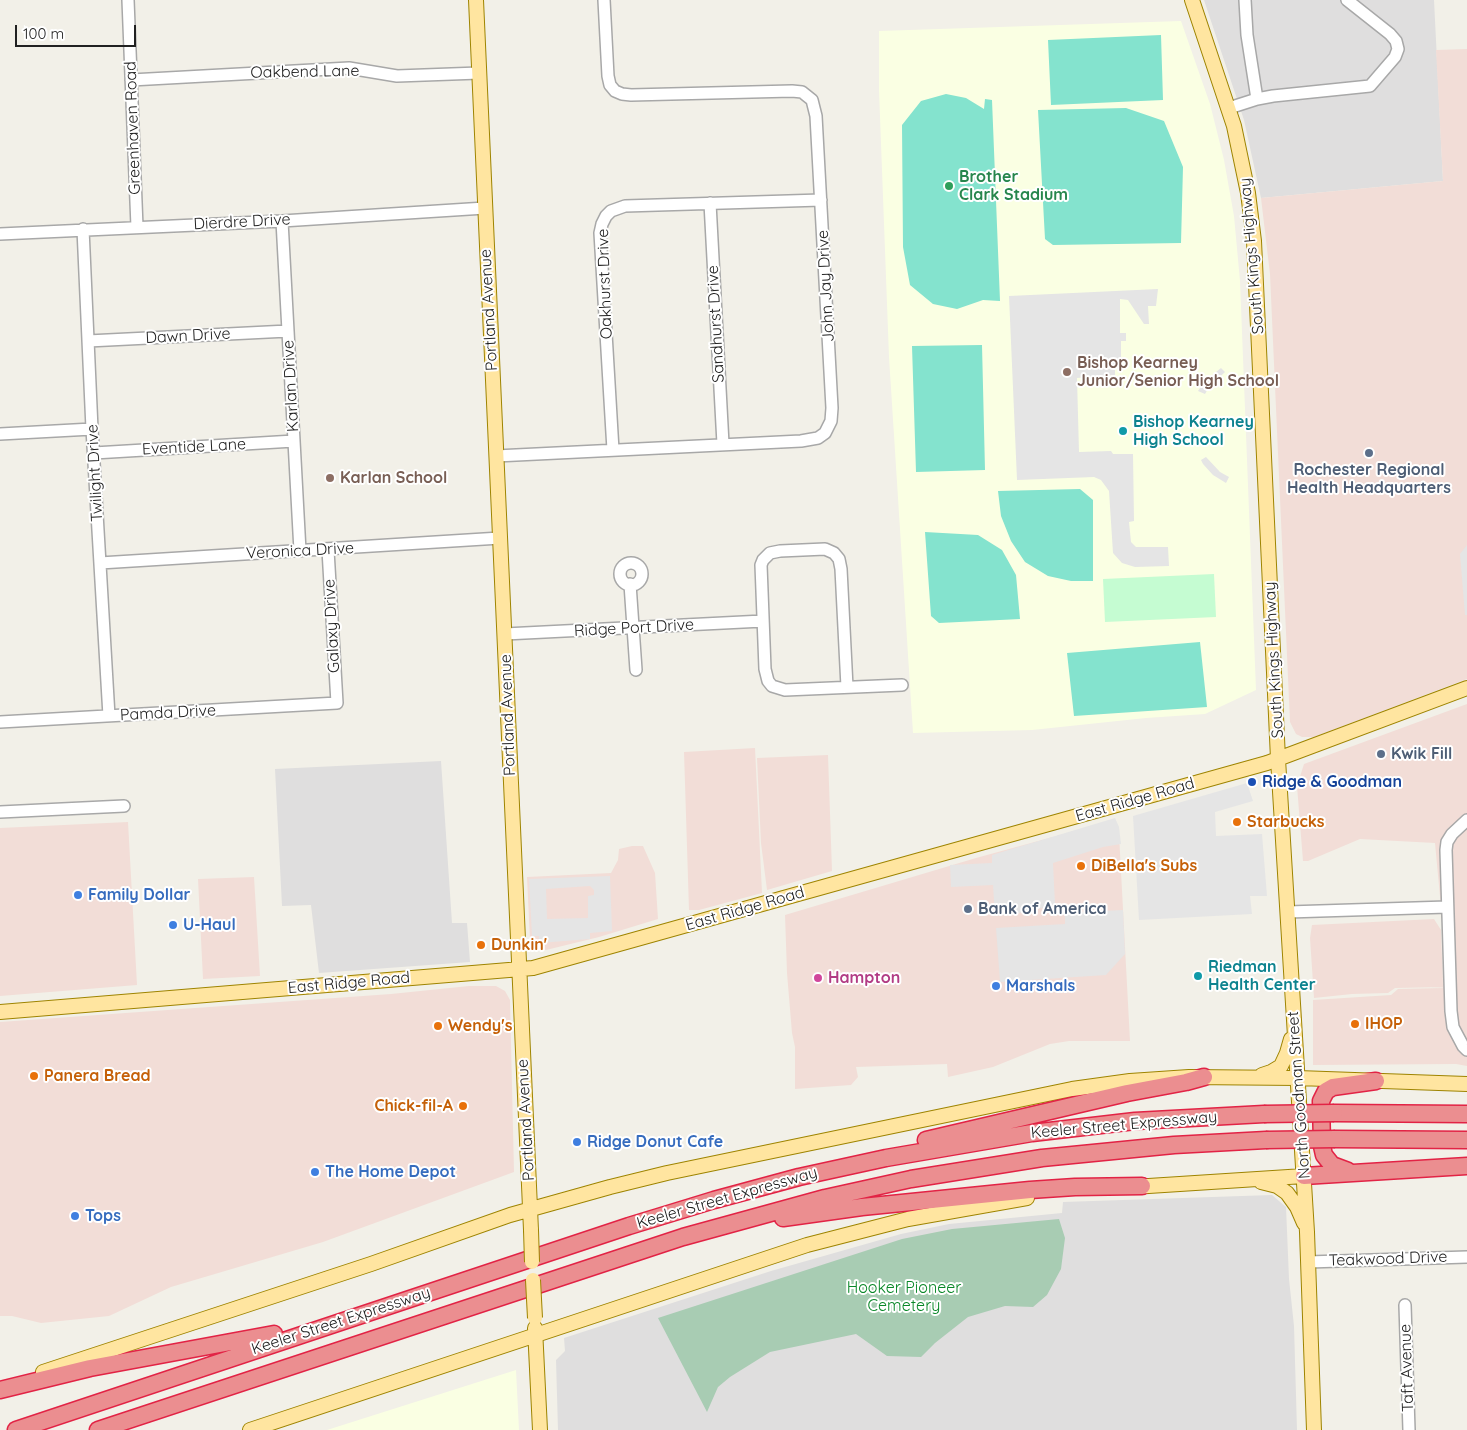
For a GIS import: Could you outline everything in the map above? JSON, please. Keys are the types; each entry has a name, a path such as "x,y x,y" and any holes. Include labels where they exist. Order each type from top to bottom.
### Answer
{"highway":[{"path":"799,1177 951,1134 1126,1093 1204,1077"},
{"path":"1360,1172 1338,1168 1326,1158 1322,1146 1320,1103 1324,1093 1330,1088 1376,1081"},
{"name":"Keeler Street Expressway","path":"16,1430 671,1213 799,1177 886,1158 1017,1135 1135,1121 1334,1112 1467,1114"},
{"name":"Keeler Street Expressway","path":"98,1430 669,1241 818,1200 890,1184 1028,1160 1204,1142 1335,1139 1467,1140"},
{"path":"1304,1176 1467,1166"},
{"path":"669,1241 740,1225 840,1210 1030,1190 1142,1186"},
{"path":"0,1388 90,1368 275,1334 417,1296"},
{"path":"134,1430 200,1402 332,1353"}],"main road":[{"name":"Portland Avenue","path":"476,0 540,1430"},
{"name":"South Kings Highway","path":"1192,0 1229,108 1248,193 1254,241 1278,759"},
{"name":"East Ridge Road","path":"0,1012 533,968 1278,759 1467,688"},
{"name":"North Goodman Street","path":"1278,759 1304,1176 1314,1430"},
{"path":"1252,1077 1268,1074 1281,1066 1289,1049 1294,1023"},
{"path":"0,1388 530,1209 660,1174 1072,1089 1145,1079 1252,1077 1467,1084"},
{"path":"250,1430 780,1254 864,1230 994,1203 1060,1194 1142,1186 1304,1176"},
{"path":"1248,1180 1269,1183 1285,1191 1297,1207 1307,1232"}],"street":[{"name":"Greenhaven Road","path":"128,0 137,227"},
{"name":"John Jay Drive","path":"496,456 811,440 818,438 829,428 831,421 832,408 815,107 808,96 802,92 792,91 631,95 615,91 610,85 608,76 604,0"},
{"path":"1245,0 1247,35 1257,99"},
{"path":"1229,108 1257,99 1370,86 1395,57 1398,49 1396,41 1347,0"},
{"name":"Oakbend Lane","path":"132,80 341,68 360,69 397,76 479,73"},
{"name":"Oakhurst Drive","path":"613,450 600,233 606,216 611,211 625,206 821,200"},
{"name":"Sandhurst Drive","path":"710,203 723,444"},
{"name":"Dierdre Drive","path":"0,234 485,208"},
{"name":"Karlan Drive","path":"282,220 300,551"},
{"name":"Twilight Drive","path":"83,229 92,429 109,716"},
{"name":"Dawn Drive","path":"88,341 288,331"},
{"path":"0,434 92,429"},
{"name":"Eventide Lane","path":"94,453 294,441"},
{"name":"Veronica Drive","path":"100,563 500,538"},
{"path":"847,687 839,559 834,552 824,549 770,553 761,565 765,675 772,686 785,690 902,685"},
{"name":"Galaxy Drive","path":"328,550 337,703"},
{"path":"630,584 636,670"},
{"name":"Ridge Port Drive","path":"505,634 763,621"},
{"name":"Pamda Drive","path":"0,722 337,703"},
{"path":"0,812 124,806"},
{"path":"1467,820 1458,826 1447,842 1446,850 1452,1022 1457,1036 1467,1050"},
{"path":"1288,912 1447,907"},
{"name":"Teakwood Drive","path":"1308,1262 1467,1256"},
{"name":"Taft Avenue","path":"1405,1305 1409,1430"}],"shaded area":[{"path":"1204,0 1434,0 1443,181 1261,198 1244,120"},
{"name":"Bishop Kearney Junior/Senior High School","path":"1181,21 1210,104 1224,160 1234,216 1240,281 1256,690 1205,714 1032,730 913,733 889,357 879,90 879,31"},
{"path":"1467,49 1467,679 1314,737 1302,737 1296,734 1290,722 1270,274 1261,198 1443,181 1436,50"},
{"path":"1158,289 1156,306 1148,306 1149,324 1144,324 1128,300 1120,299 1120,333 1126,333 1126,341 1121,341 1121,363 1115,364 1115,375 1077,378 1079,452 1111,451 1113,454 1133,454 1134,521 1129,522 1131,542 1136,547 1168,547 1169,566 1135,567 1122,563 1113,553 1109,491 1101,480 1094,477 1017,480 1009,296"},
{"path":"1221,368 1225,372 1209,387 1205,394 1198,391 1204,382"},
{"path":"1206,457 1220,472 1229,477 1226,483 1213,475 1203,464 1201,460"},
{"path":"1467,545 1467,615 1465,615 1460,554"},
{"path":"1467,704 1467,1066 1456,1064 1313,1065 1313,1000 1391,995 1398,989 1443,988 1442,918 1435,843 1360,839 1308,861 1303,861 1297,786 1304,764"},
{"path":"755,748 762,893 699,910 689,910 684,752"},
{"path":"828,755 832,871 767,890 761,843 757,758"},
{"path":"441,761 452,923 467,923 470,962 319,973 311,905 282,906 275,769"},
{"path":"1247,783 1253,801 1215,812 1216,836 1262,834 1267,896 1250,896 1252,914 1139,920 1133,816"},
{"path":"1115,818 1119,827 1121,844 1103,847 1053,863 1055,905 1015,914 995,916 993,885 951,887 950,865 992,863 992,855"},
{"path":"1115,820 1119,834 1130,1041 1069,1041 1050,1044 993,1067 948,1077 947,1064 856,1067 858,1077 851,1085 795,1089 795,1047 787,973 785,915 976,858"},
{"path":"128,822 137,985 0,996 0,828"},
{"path":"643,846 655,873 658,919 599,937 546,950 538,948 530,940 527,877 611,873 618,860 619,849"},
{"path":"610,876 612,931 590,933 590,939 539,943 539,936 532,936 529,879","holes":["590,886 594,890 594,895 588,896 588,918 547,919 546,889"]},
{"path":"254,877 260,976 203,979 198,879"},
{"path":"1123,910 1125,954 1106,975 1000,982 996,928 1065,924 1065,913"},
{"path":"1434,919 1441,930 1443,987 1395,988 1388,993 1314,998 1310,938 1312,925"},
{"path":"469,986 496,986 505,991 510,1000 514,1172 323,1242 171,1287 109,1316 41,1323 12,1316 0,1316 0,1022 391,994"},
{"path":"1272,1195 1286,1207 1289,1279 1294,1326 1297,1430 558,1430 556,1360 565,1351 564,1338 771,1271 901,1234 949,1224 1062,1213 1063,1202"},
{"path":"516,1370 519,1430 327,1430"}],"green space":[{"path":"1161,35 1163,100 1051,105 1048,40"},
{"name":"Brother Clark Stadium","path":"946,94 966,98 984,109 985,99 992,100 1000,301 983,300 957,309 933,304 910,285 903,247 902,125 921,101"},
{"path":"1126,108 1164,121 1183,167 1181,243 1053,245 1045,239 1038,110"},
{"path":"982,345 985,470 916,472 912,346"},
{"path":"1080,489 1093,500 1093,581 1071,581 1048,576 1025,562 1011,541 1001,516 998,491"},
{"path":"925,532 978,535 1002,550 1016,575 1020,619 939,623 931,616"},
{"path":"1214,574 1216,617 1105,622 1103,579"},
{"path":"1200,642 1207,707 1074,716 1067,653"},
{"name":"Hooker Pioneer Cemetery","path":"1059,1219 1065,1238 1061,1269 1047,1295 1033,1307 1005,1306 968,1317 935,1343 921,1357 887,1356 856,1334 770,1352 730,1377 718,1387 707,1412 658,1318 902,1239 952,1229"}],"place":[{"name":"Brother Clark Stadium","path":"949,186"},
{"name":"Bishop Kearney Junior/Senior High School","path":"1067,372"},
{"name":"Bishop Kearney High School","path":"1123,431"},
{"name":"Rochester Regional Health Headquarters","path":"1369,453"},
{"name":"Karlan School","path":"330,478"},
{"name":"Kwik Fill","path":"1381,754"},
{"name":"Ridge & Goodman","path":"1252,782"},
{"name":"Starbucks","path":"1237,822"},
{"name":"DiBella's Subs","path":"1081,866"},
{"name":"Family Dollar","path":"78,895"},
{"name":"Bank of America","path":"968,909"},
{"name":"U-Haul","path":"173,925"},
{"name":"Dunkin'","path":"481,945"},
{"name":"Riedman Health Center","path":"1198,976"},
{"name":"Hampton","path":"818,978"},
{"name":"Marshals","path":"996,986"},
{"name":"IHOP","path":"1355,1024"},
{"name":"Wendy's","path":"438,1026"},
{"name":"Panera Bread","path":"34,1076"},
{"name":"Chick-fil-A","path":"463,1106"},
{"name":"Ridge Donut Cafe","path":"577,1142"},
{"name":"The Home Depot","path":"315,1172"},
{"name":"Tops","path":"75,1216"}]}
